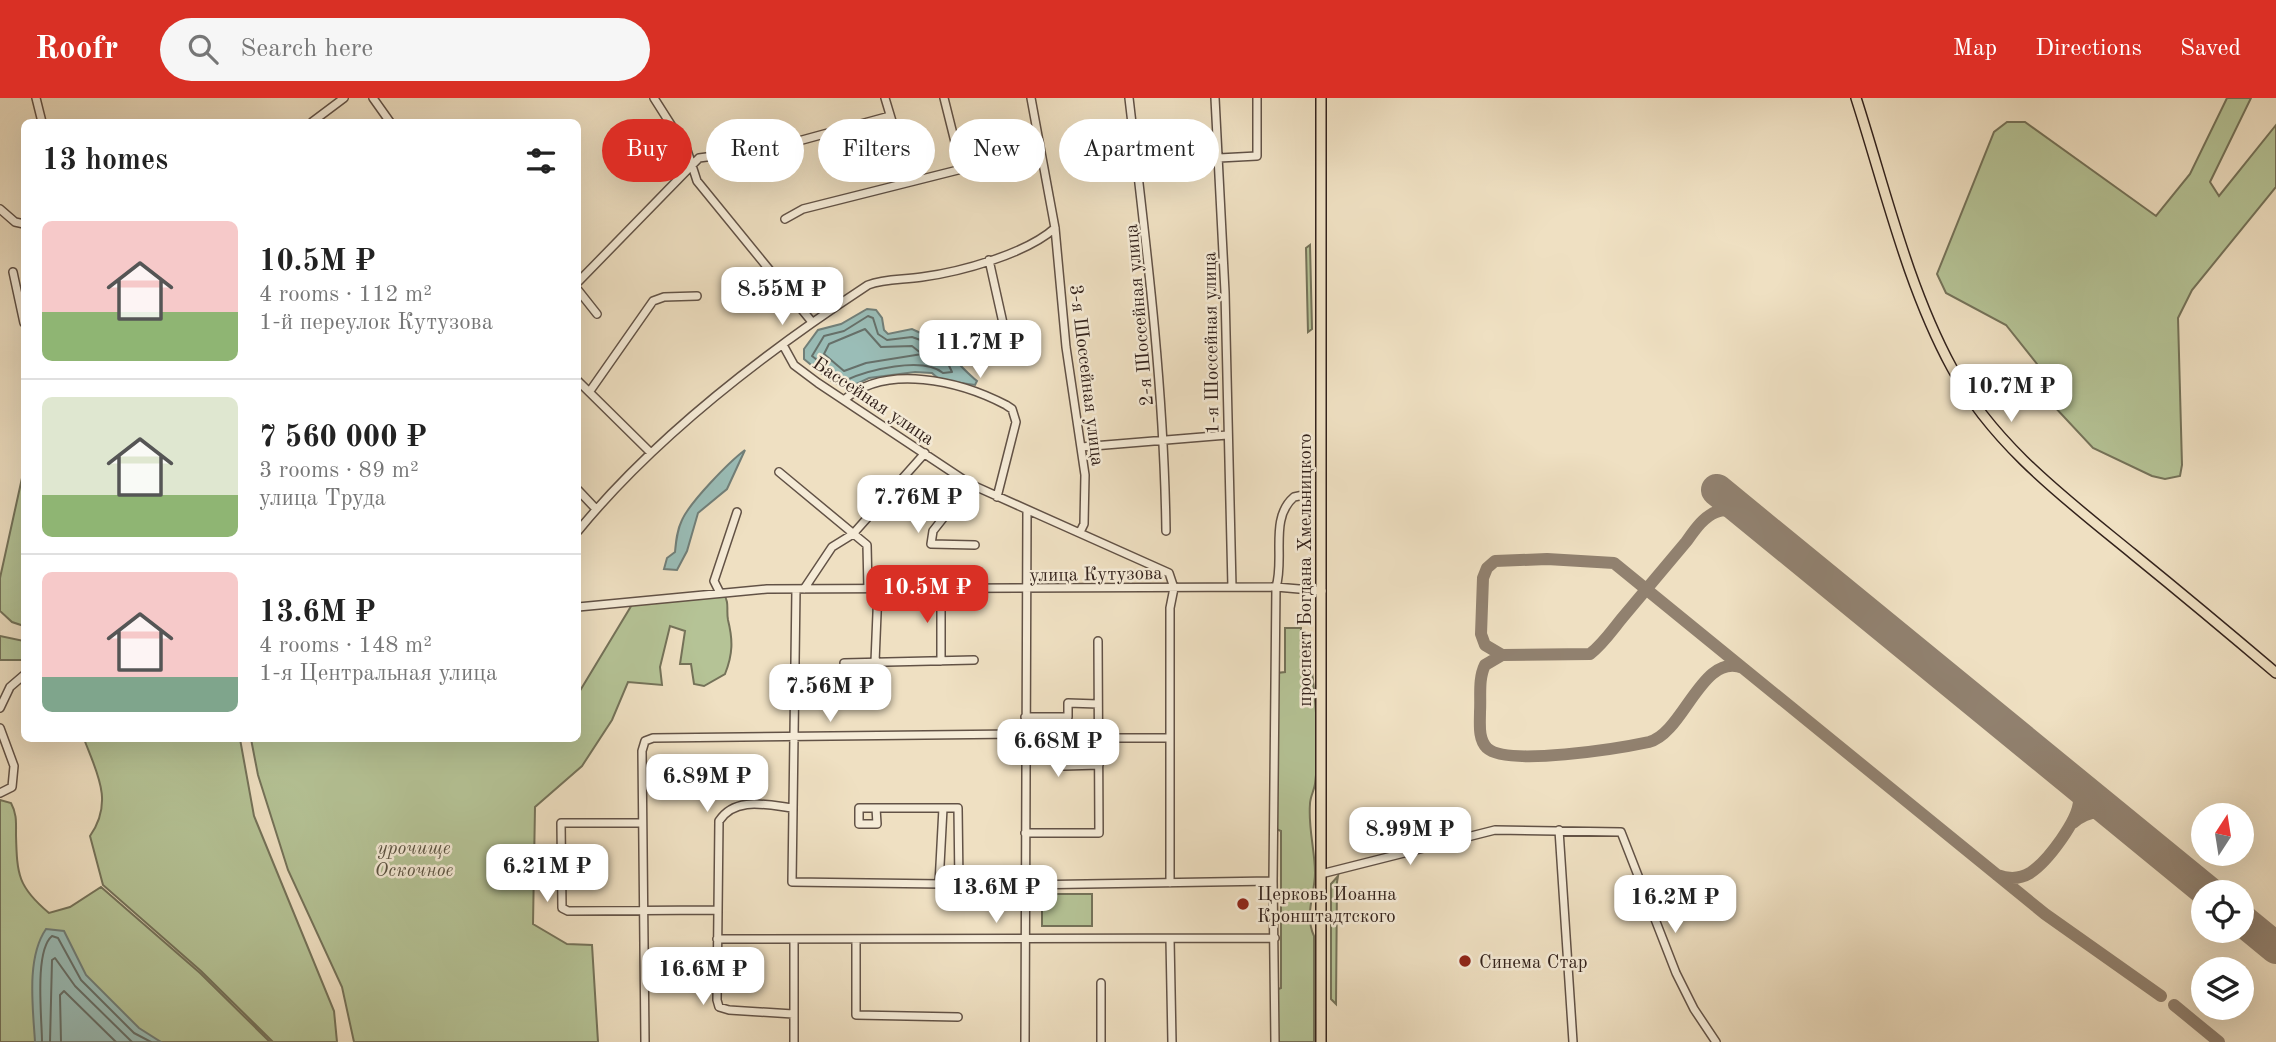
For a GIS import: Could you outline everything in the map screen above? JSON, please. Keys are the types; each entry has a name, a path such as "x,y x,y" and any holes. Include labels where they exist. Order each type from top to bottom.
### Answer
{"main road":[{"name":"проспект Богдана Хмельницкого","path":"1321,98 1321,1042"},
{"path":"1856,98 1933,329 1953,370 1982,414 2015,451 2058,492 2276,673"}],"street":[{"path":"36,98 41,119"},
{"path":"316,119 344,98"},
{"path":"373,98 388,119"},
{"path":"654,98 667,119"},
{"path":"885,98 891,119"},
{"path":"935,174 960,168 944,98"},
{"name":"3-я Шоссейная улица","path":"1031,98 1055,228 1066,347 1081,447 1086,498 1084,524 1080,532"},
{"name":"2-я Шоссейная улица","path":"1129,98 1155,317 1165,439 1166,531"},
{"name":"1-я Шоссейная улица","path":"1215,98 1216,119"},
{"path":"1219,158 1257,156 1256,98"},
{"path":"692,164 699,158 773,148 890,116"},
{"name":"1-я Шоссейная улица","path":"1219,158 1232,587"},
{"path":"692,168 697,181 812,322"},
{"path":"581,279 675,182"},
{"path":"785,219 803,209 906,182"},
{"path":"0,209 15,222 21,223"},
{"path":"581,527 595,508 651,453 812,322 877,281 931,276 989,260 1038,240 1055,228"},
{"path":"989,260 1003,323"},
{"path":"13,272 21,309"},
{"path":"581,294 597,314"},
{"path":"590,391 653,301 664,297 697,296"},
{"name":"Бассейная улица","path":"783,345 794,365 970,484 1161,566 1169,573 1174,587"},
{"path":"844,400 865,384 907,379 951,386 1006,405 1012,409 1016,422 997,497"},
{"path":"581,384 651,453"},
{"path":"1081,447 1227,435"},
{"path":"925,453 853,534 832,547 800,589 793,738 792,882 1024,885 1273,881"},
{"path":"779,472 867,545 869,589"},
{"path":"970,484 933,531 931,544 975,545"},
{"path":"581,493 595,508"},
{"path":"1275,1042 1273,881 1276,587 1280,573 1283,511 1294,497 1308,494"},
{"path":"1025,1042 1023,939 1027,510"},
{"path":"720,593 714,581 737,512"},
{"path":"1170,883 1170,608 1174,587"},
{"name":"улица Кутузова","path":"581,607 720,593 800,589 1276,587 1322,591"},
{"path":"875,663 878,589"},
{"path":"941,589 942,661"},
{"path":"1025,833 1099,833 1098,641"},
{"path":"844,663 974,660"},
{"path":"0,708 10,687 21,678"},
{"path":"1025,717 1068,717 1068,703 1098,704"},
{"path":"0,728 15,772 12,787 0,793"},
{"path":"645,1042 642,751 645,741 653,737 793,738 1025,734"},
{"path":"1097,738 1170,737"},
{"path":"1025,752 1064,752 1064,766 1099,765"},
{"path":"793,808 745,804 724,814 717,830 719,1007 793,1014"},
{"path":"876,808 958,807 959,884"},
{"path":"939,884 943,808"},
{"path":"642,823 561,823 562,908 568,911 718,910"},
{"path":"1321,874 1495,830 1621,832 1676,973 1694,1009 1716,1042"},
{"path":"1559,830 1573,1042"},
{"path":"718,939 1275,938"},
{"path":"794,939 794,1042"},
{"path":"856,939 856,1015 958,1017"},
{"path":"1170,939 1172,1042"},
{"path":"1101,983 1101,1042"}],"green space":[{"path":"2227,98 2251,98 2210,182 2219,196 2276,125 2276,187 2192,290 2178,318 2182,465 2180,476 2165,479 2152,476 2093,448 2051,403 2037,364 2006,325 1946,293 1937,274 1994,132 2007,122 2025,122 2156,216 2190,174"},
{"path":"1310,245 1312,329 1308,332 1306,248"},
{"path":"21,483 21,625 12,622 0,611 0,578"},
{"name":"урочище Оскочное","path":"723,593 727,603 731,653 725,674 704,686 694,684 691,664 680,664 685,631 670,626 660,667 662,685 628,682 612,720 582,766 535,807 533,924 567,944 592,945 598,1042 354,1042 342,987 288,870 258,775 252,742 581,742 581,689 633,603"},
{"path":"1285,628 1301,628 1301,650 1309,650 1316,717 1317,768 1310,801 1315,873 1310,912 1314,936 1314,1042 1277,1042 1276,990 1281,988 1281,831 1276,829 1277,673 1285,672"},
{"path":"0,636 21,640 21,660 0,660"},
{"path":"85,742 241,742 254,816 334,1011 337,1042 273,1042 201,971 103,885 90,836 101,811 102,799 94,764"},
{"path":"0,800 11,803 13,807 21,879 31,895 49,913 70,907 101,887 200,973 270,1042 0,1042"},
{"path":"1338,876 1336,1004 1331,999 1331,884"},
{"path":"1042,894 1092,894 1092,926 1042,926"}],"water":[{"path":"867,309 876,310 888,334 912,329 925,335 944,323 956,333 951,336 954,356 977,381 975,385 940,380 932,373 915,372 869,378 846,389 828,379 804,359 804,349 818,330 841,324"},
{"path":"745,450 727,489 698,513 687,551 677,570 664,569 667,558 675,552 679,528 686,512"},
{"path":"46,929 64,931 86,975 139,1028 161,1042 35,1042 33,969"}],"taxiway":[{"path":"1748,515 1724,510 1711,514 1703,521 1647,589 1639,598 1623,617 1608,636 1590,654 1502,655 1485,645 1481,634 1483,578 1487,568 1495,561 1547,559 1614,563 2045,914 2161,996"},
{"path":"1502,655 1485,665 1481,676 1480,731 1487,748 1517,756 1565,754 1649,742 1661,736 1673,724 1704,682 1716,671 1729,666 1743,668"},
{"path":"1997,875 2014,878 2030,873 2045,860 2061,839 2078,807 2079,799 2069,778"},
{"path":"2073,823 2091,813 2109,814 2121,821"},
{"path":"2174,1005 2219,1042"}],"runway":[{"path":"1717,490 2193,880"},
{"path":"2254,930 2276,948"}],"place":[{"name":"Церковь Иоанна Кронштадтского","path":"1243,904"},
{"name":"Синема Стар","path":"1465,961"}]}
